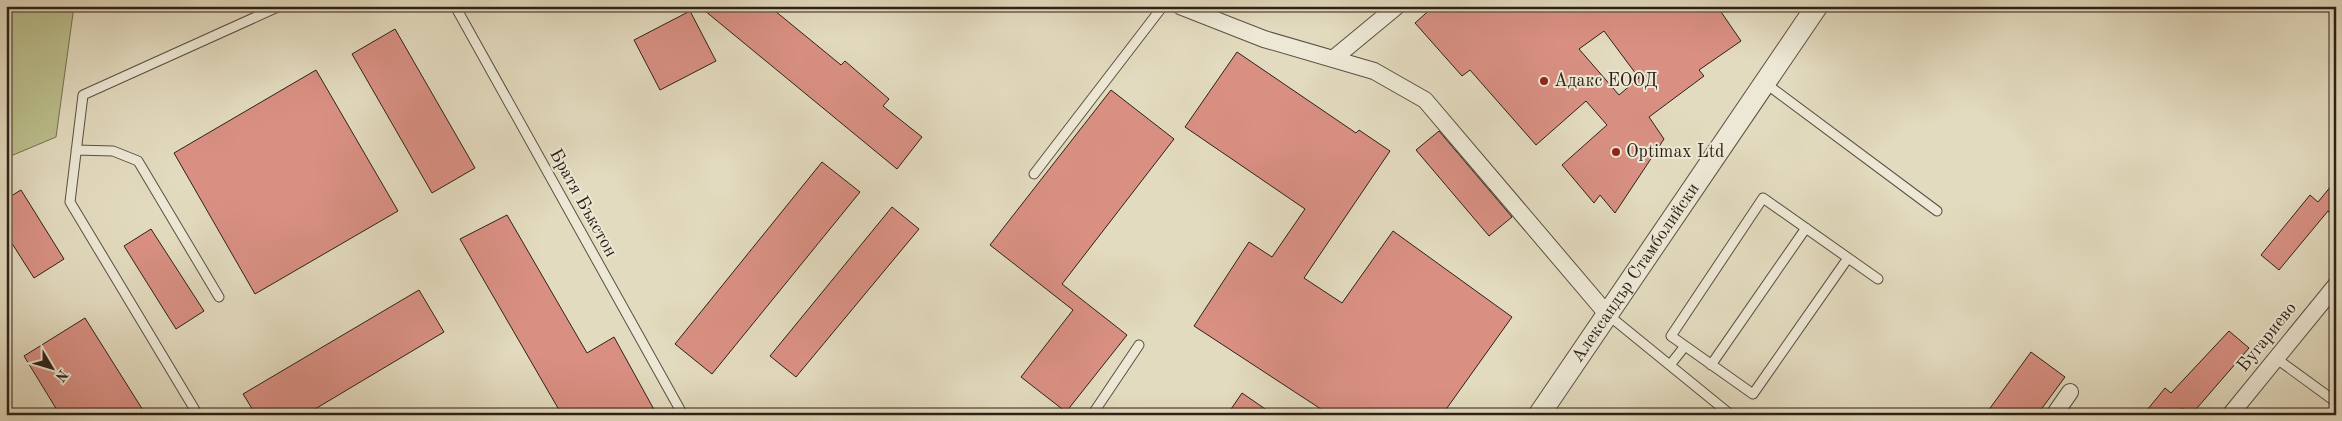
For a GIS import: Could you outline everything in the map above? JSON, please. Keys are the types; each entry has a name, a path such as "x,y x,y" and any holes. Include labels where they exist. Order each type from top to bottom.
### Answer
{"street":[{"path":"1180,6 1264,39 1374,71 1426,100 1607,314"},
{"path":"1333,59 1397,6"},
{"name":"Александър Стамболийски","path":"1540,415 1817,6"},
{"name":"Бугариево","path":"2236,413 2336,285"},
{"path":"2054,415 2070,392"}],"lane":[{"path":"198,415 70,202 83,95 280,6"},
{"name":"Братя Бъкстон","path":"455,6 683,415"},
{"path":"1034,174 1164,6"},
{"path":"1765,83 1937,211"},
{"path":"76,150 113,150 138,161 219,297"},
{"path":"1848,258 1753,394 1671,336 1762,198 1806,228 1878,279"},
{"path":"1711,365 1806,228"},
{"path":"1607,314 1731,415"},
{"path":"1092,415 1139,345"},
{"path":"1670,365 1685,346"},
{"path":"2277,359 2336,402"}],"green space":[{"path":"6,6 74,6 56,137 6,158"}],"building":[{"path":"699,6 769,6 841,65 845,61 889,99 883,106 922,137 897,169"},
{"path":"1434,6 1717,6 1741,41 1699,70 1704,76 1649,117 1664,139 1615,213 1600,195 1594,203 1562,165 1607,125 1586,101 1536,145 1470,70 1462,76 1415,23","holes":["1604,31 1639,78 1619,95 1579,49"]},
{"path":"690,11 716,61 660,90 634,40"},
{"path":"395,29 475,168 432,193 352,54"},
{"path":"1237,52 1356,133 1359,130 1390,151 1304,278 1342,303 1393,231 1512,317 1442,415 1330,415 1194,326 1249,242 1272,257 1305,209 1185,127"},
{"path":"316,70 398,211 255,294 174,153"},
{"path":"1111,90 1174,139 1062,284 1127,335 1066,412 1021,377 1073,310 990,245"},
{"path":"1439,131 1512,217 1489,236 1416,150"},
{"path":"822,162 860,192 712,374 675,344"},
{"path":"2336,180 2336,218 2328,211 2279,270 2261,255 2310,195 2318,202"},
{"path":"21,190 64,259 34,278 6,234 6,199"},
{"path":"892,207 919,229 796,377 770,356"},
{"path":"507,215 587,353 614,337 657,415 562,415 460,239"},
{"path":"151,229 204,311 176,329 124,246"},
{"path":"419,290 444,332 305,415 256,415 243,394"},
{"path":"85,318 146,415 60,415 24,356"},
{"path":"2229,331 2249,348 2191,415 2182,408 2176,415 2143,415 2165,388 2171,393"},
{"path":"2031,352 2065,377 2037,415 1985,415"},
{"path":"1242,393 1274,415 1227,415"}],"place":[{"name":"Адакс ЕООД","path":"1544,81"},
{"name":"Optimax Ltd","path":"1616,152"}]}
